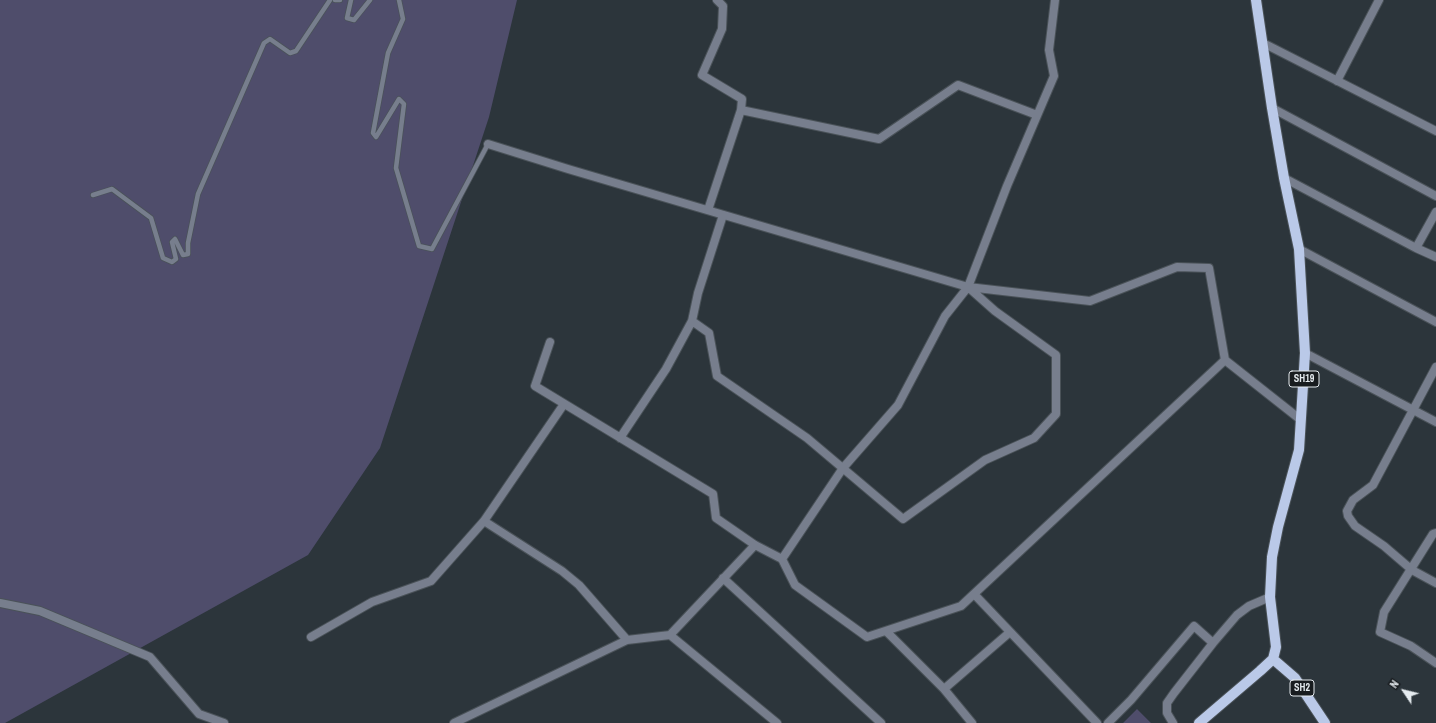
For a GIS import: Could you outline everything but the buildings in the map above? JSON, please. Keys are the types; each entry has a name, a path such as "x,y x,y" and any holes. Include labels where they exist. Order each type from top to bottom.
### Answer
{"main road":[{"name":"SH19","path":"1256,0 1284,178 1299,249 1305,353 1299,450 1278,527 1272,557 1270,597 1276,647 1273,659"},
{"path":"1199,723 1273,659"},
{"name":"SH2","path":"1273,659 1295,678 1325,723"}],"street":[{"path":"708,210 741,110 742,99 702,75 722,28 723,6 717,0"},
{"path":"782,559 843,468 898,405 945,316 968,287 1007,186 1054,76 1049,50 1055,0"},
{"path":"1337,81 1379,0"},
{"path":"1263,43 1436,131"},
{"path":"741,110 879,139 958,85 1037,115"},
{"path":"1272,108 1436,196"},
{"path":"488,144 968,287 1090,301 1177,267 1209,268 1225,360 1301,420"},
{"path":"1284,178 1416,248 1436,257"},
{"path":"1416,248 1436,212"},
{"path":"620,438 666,369 692,321 698,293 723,215"},
{"path":"1299,249 1436,322"},
{"path":"692,321 709,333 717,376 806,438 903,519 985,460 1034,438 1056,414 1056,355 995,311 968,287"},
{"path":"550,342 535,386 713,494 716,518 755,545 782,559 795,585 867,637 961,606 1225,360"},
{"path":"1305,353 1436,422"},
{"path":"1436,367 1373,485 1353,500 1347,510 1348,516 1355,526 1384,546 1412,570 1436,583"},
{"path":"311,637 372,602 431,581 484,520 564,404"},
{"path":"484,520 562,571 579,585 627,640"},
{"path":"1436,533 1433,534 1412,570 1384,612 1380,632 1411,646 1436,663"},
{"path":"454,723 627,640 670,635 755,545"},
{"path":"723,578 881,723"},
{"path":"974,594 1097,723"},
{"path":"1173,723 1167,713 1167,703 1213,643 1243,610 1270,597"},
{"path":"0,603 40,611 150,657 199,714 224,723"},
{"path":"1108,723 1131,700 1194,626 1213,643"},
{"path":"886,631 944,689 972,723"},
{"path":"944,689 1010,632"},
{"path":"670,635 777,723"}],"lane":[{"path":"93,195 112,189 151,218 163,258 172,262 176,259 172,242 175,239 183,255 188,254 188,243 198,194 264,43 270,39 290,53 296,51 330,0"},
{"path":"335,0 340,0"},
{"path":"351,0 347,18 354,20 370,0"},
{"path":"399,0 403,19 388,53 373,133 376,137 399,99 404,104 396,168 419,246 432,249 488,144"}],"shaded area":[{"path":"0,0 517,0 489,117 380,448 308,555 5,723 0,723"},
{"path":"1137,709 1151,723 1123,723"}]}
